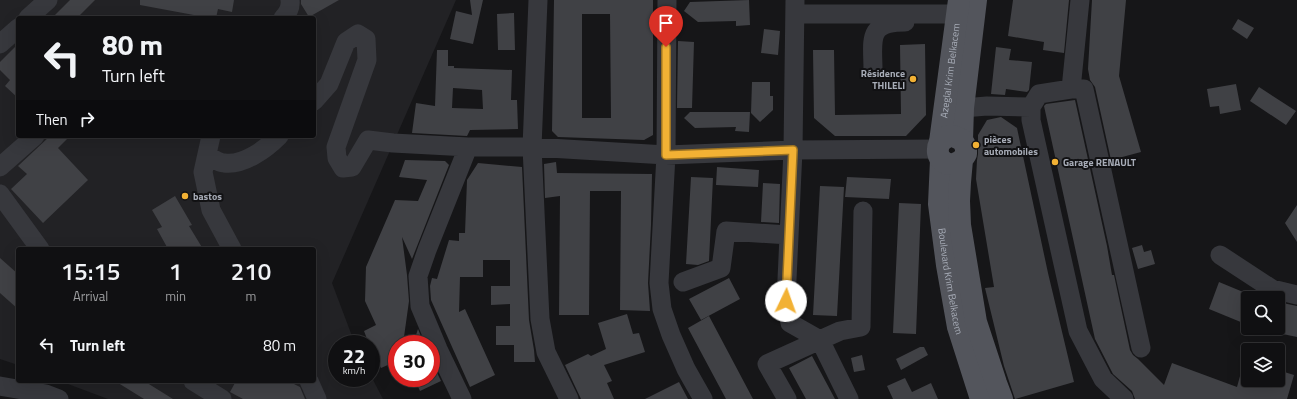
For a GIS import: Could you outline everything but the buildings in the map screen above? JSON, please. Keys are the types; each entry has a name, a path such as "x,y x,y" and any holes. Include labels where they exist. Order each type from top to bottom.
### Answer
{"main road":[{"path":"976,0 963,108 949,150 959,201 960,225 976,322 1002,399"},
{"name":"Azeglal Krim Belkacem","path":"949,150 958,7"},
{"name":"Boulevard Krim Belkacem","path":"949,150 939,204 941,224 958,327 981,399"}],"street":[{"path":"30,16 48,0"},
{"path":"285,16 291,5 290,0"},
{"path":"538,0 532,147 540,319 546,352 569,399"},
{"path":"667,0 666,155 659,282 662,309 671,335 686,369 703,399"},
{"path":"1071,89 1080,0"},
{"path":"848,399 820,340 790,324 786,301 793,150 795,7 930,14"},
{"path":"873,70 873,37 877,30 892,22 914,22 930,14 958,7"},
{"path":"0,44 16,30"},
{"path":"316,99 330,84 346,42 358,34 366,39 367,60 336,147 337,158 343,168 352,167 368,140 393,143 468,147 532,147 666,155 793,150 949,150"},
{"path":"1124,399 1103,379 1078,330 1031,120 1031,107 1039,94 1071,89 1084,89 1141,348"},
{"path":"963,108 987,106 1031,107"},
{"path":"0,167 33,138"},
{"path":"211,138 203,172 211,210 231,247"},
{"path":"207,155 224,163 242,161 258,153 277,138"},
{"path":"462,399 438,349 420,306 418,276 468,147"},
{"path":"0,194 39,247"},
{"path":"787,399 767,364 840,331 861,327 863,212"},
{"path":"684,282 721,268 726,231 789,235"},
{"path":"1220,255 1272,289 1297,295"},
{"path":"1103,379 1104,399"},
{"path":"196,383 222,399"},
{"path":"311,383 317,399"},
{"path":"0,386 46,394 59,399"}],"shaded area":[{"name":"bastos","path":"0,0 456,0 332,283 352,335 328,335 328,387 377,387 383,399 108,399 65,383 316,383 316,247 16,247 16,364 0,359"}],"place":[{"name":"Résidence THILELI","path":"913,79"},
{"name":"pièces automobiles","path":"976,145"},
{"name":"Garage RENAULT","path":"1055,162"},
{"name":"bastos","path":"185,196"}],"route":[{"path":"666,47 666,155 793,150 786,301"}]}
